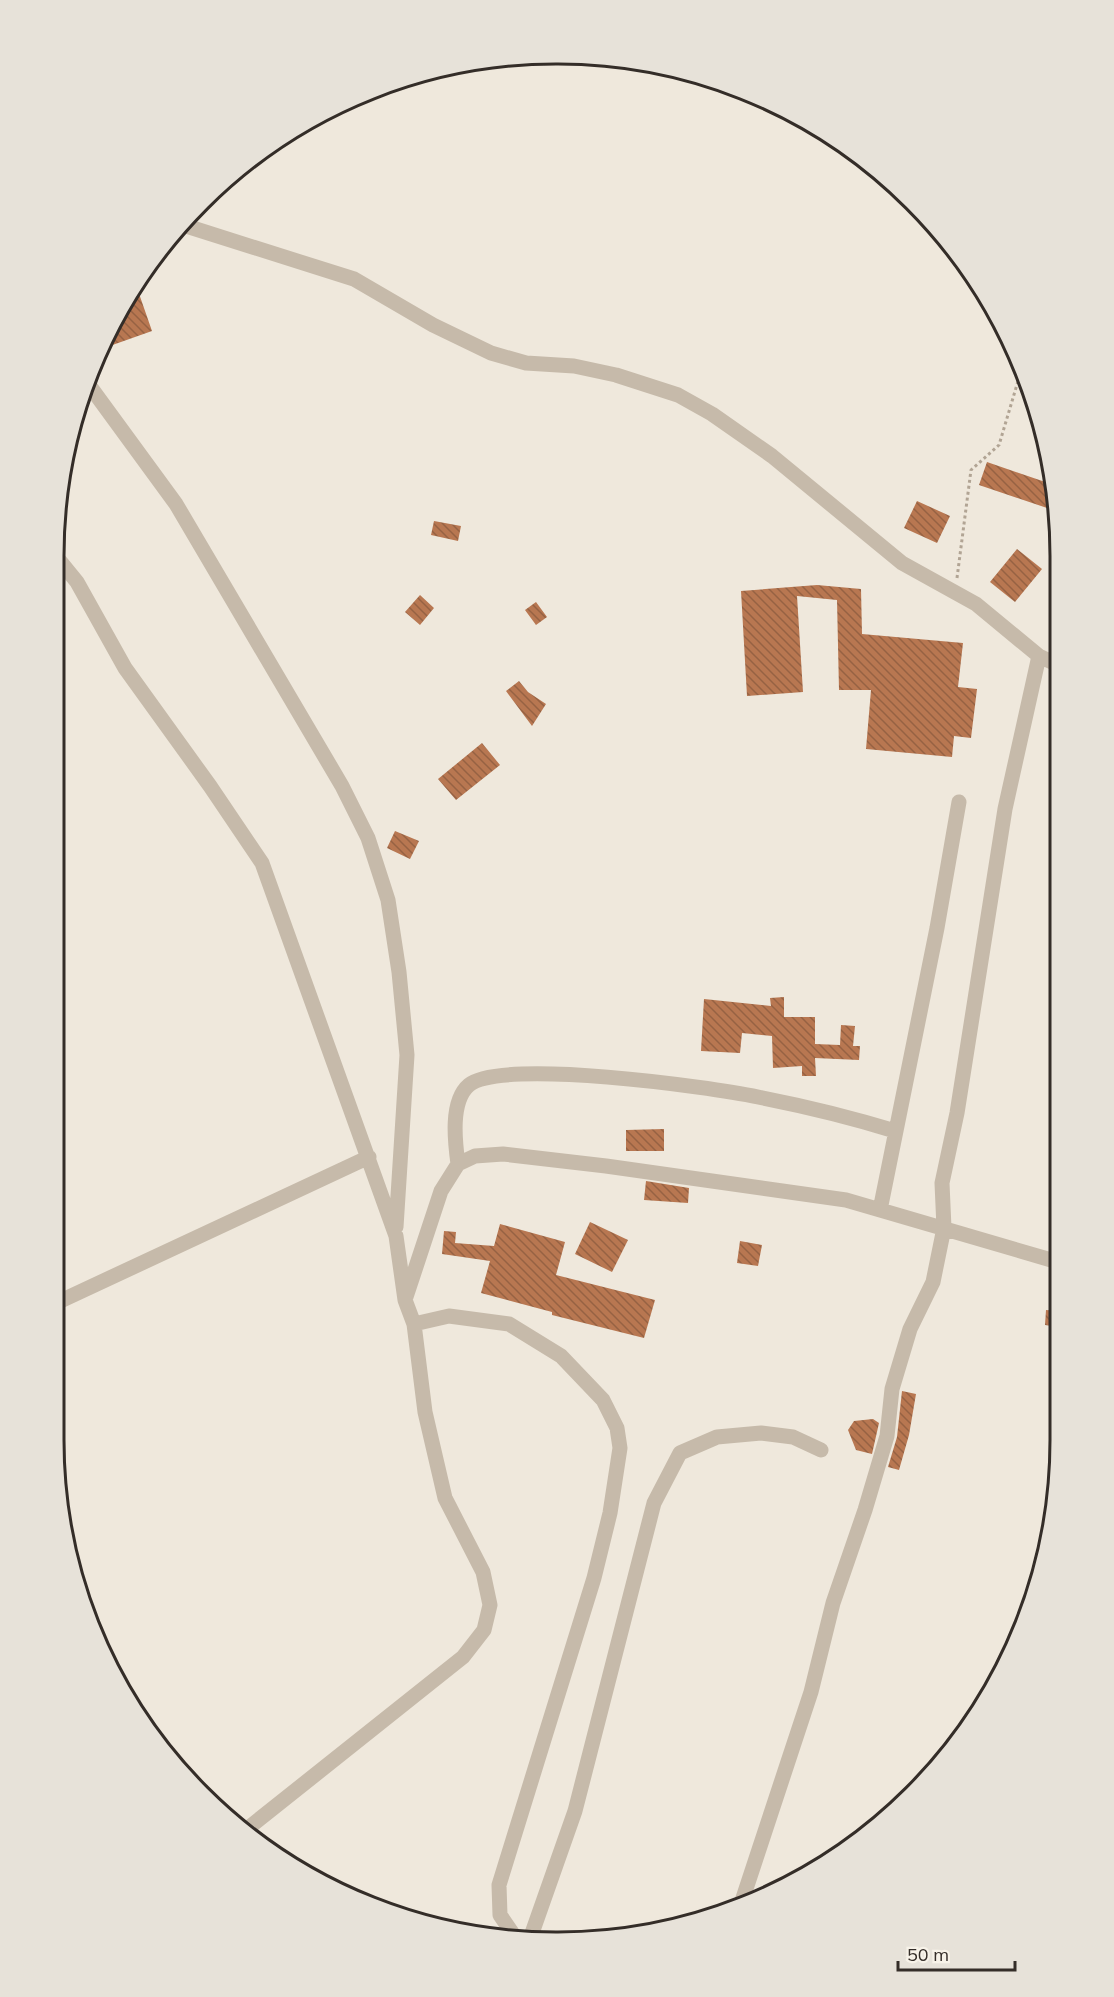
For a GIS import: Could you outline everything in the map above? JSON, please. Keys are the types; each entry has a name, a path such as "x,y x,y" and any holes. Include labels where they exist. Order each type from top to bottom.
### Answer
{"street":[{"path":"191,228 354,279 433,325 491,353 526,363 574,366 616,375 678,395 712,414 772,456 902,563 976,604 1039,656 1050,661"},
{"path":"94,391 176,504 342,786 368,838 388,900 399,972 407,1055 396,1236"},
{"path":"64,566 77,582 125,668 262,863 396,1236 405,1300 414,1324 425,1412 445,1498 483,1572 490,1605 484,1630 463,1657 251,1826"},
{"path":"744,1895 811,1692 833,1603 886,1436 892,1389 910,1329 933,1282 944,1228 942,1183 957,1113 1005,808 1039,656"},
{"path":"880,1210 937,928 959,802"},
{"path":"458,1164 455,1146 459,1102 466,1087 477,1078 495,1074 573,1075 710,1089 756,1096 895,1131"},
{"path":"405,1300 441,1191 458,1164 475,1156 503,1154 742,1183 846,1200 1050,1260"},
{"path":"64,1299 369,1157"},
{"path":"414,1324 449,1316 509,1324 561,1356 603,1400 617,1428 620,1448 610,1513 594,1578 499,1885 500,1915 510,1930"},
{"path":"533,1931 576,1811 654,1503 680,1453 717,1437 760,1433 793,1437 821,1450"}],"path":[{"path":"955,594 971,470 999,445 1017,383"}],"building":[{"path":"140,296 152,331 112,345"},
{"path":"987,462 1043,481 1046,508 979,485"},
{"path":"917,501 950,516 937,543 904,528"},
{"path":"434,521 461,526 458,541 431,535"},
{"path":"1017,549 1042,569 1015,602 990,582"},
{"path":"817,585 861,589 862,634 963,643 958,687 977,689 971,738 954,736 952,757 866,749 871,690 839,690 837,600 797,596 803,692 747,696 741,591"},
{"path":"420,595 434,608 420,625 405,612"},
{"path":"536,602 547,617 536,625 525,610"},
{"path":"519,681 528,692 546,704 532,726 506,691"},
{"path":"482,743 500,765 456,800 438,779"},
{"path":"395,831 419,841 410,859 387,848"},
{"path":"784,997 784,1017 815,1017 815,1044 840,1045 841,1025 855,1026 853,1046 860,1046 859,1060 815,1058 816,1076 802,1076 802,1066 773,1068 772,1036 742,1033 740,1053 701,1051 704,999 771,1006 770,998"},
{"path":"664,1129 664,1151 626,1151 626,1130"},
{"path":"646,1181 689,1188 688,1203 644,1200"},
{"path":"590,1222 628,1240 612,1272 575,1254"},
{"path":"500,1224 565,1242 556,1275 655,1300 644,1338 552,1315 552,1312 481,1293 490,1261 442,1254 444,1231 456,1232 455,1243 494,1246"},
{"path":"740,1241 762,1245 758,1266 737,1263"},
{"path":"1046,1310 1050,1310 1050,1326 1045,1325"},
{"path":"902,1391 916,1394 909,1435 899,1470 888,1467 897,1437"},
{"path":"873,1419 879,1423 872,1454 856,1450 848,1430 854,1421"}]}
